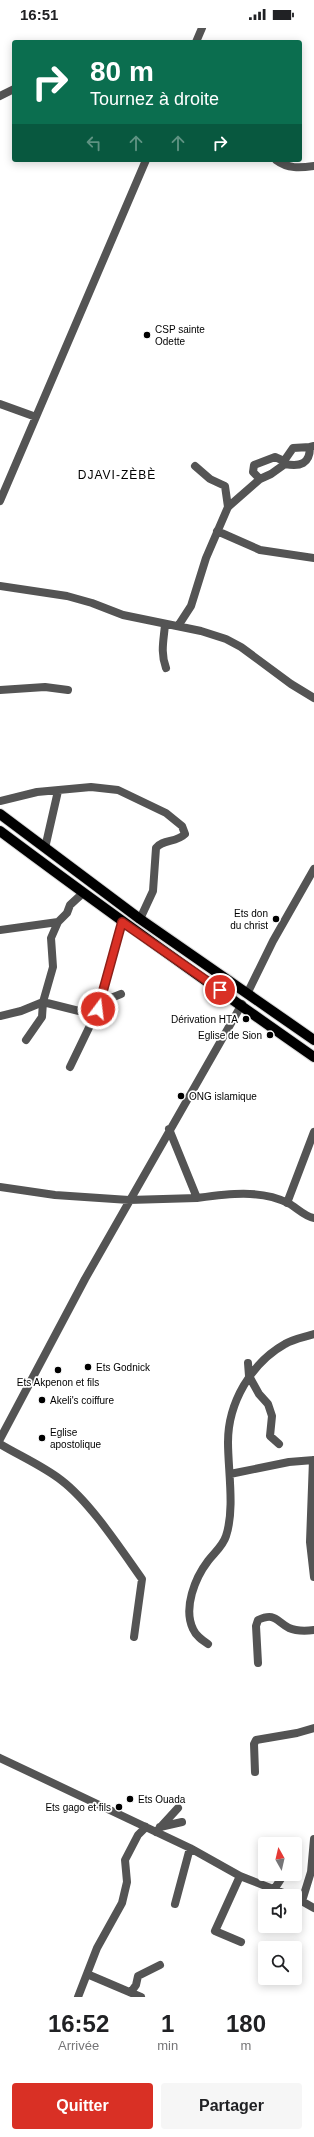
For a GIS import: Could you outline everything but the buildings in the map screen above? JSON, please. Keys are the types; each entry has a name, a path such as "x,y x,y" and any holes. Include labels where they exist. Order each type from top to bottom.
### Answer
{"main road":[{"path":"0,814 140,919 248,992 314,1040"},
{"path":"0,831 122,922 242,1004 314,1057"}],"street":[{"path":"197,40 202,28"},
{"path":"0,96 12,90"},
{"path":"0,501 145,162"},
{"path":"280,162 289,167 300,168 314,166"},
{"path":"0,404 36,417"},
{"path":"178,626 190,606 217,531 228,507 260,479 271,474 284,463 293,448 312,446 310,456 304,463 296,467 284,463 275,457 254,465 253,472 260,479"},
{"path":"195,466 210,479 225,486 228,507"},
{"path":"217,531 260,550 314,558"},
{"path":"0,586 67,596 92,603 123,616 178,626 226,639 241,647 291,684 313,696"},
{"path":"166,624 162,647 166,668"},
{"path":"0,690 45,687 68,690"},
{"path":"0,800 37,792 98,787 118,790 166,813 182,826 185,834 181,838 160,843 156,848 153,890 140,919"},
{"path":"45,848 58,791"},
{"path":"248,992 273,941 314,869"},
{"path":"26,1040 42,1017 43,1002 53,967 52,934 58,922 67,913 70,905 83,893"},
{"path":"0,930 58,922"},
{"path":"70,1068 98,1009 122,922"},
{"path":"0,1016 21,1011 43,1002 79,1011 98,1009 106,1000 121,994"},
{"path":"0,1439 85,1279 169,1129 242,1004"},
{"path":"169,1129 197,1198"},
{"path":"287,1203 314,1132"},
{"path":"0,1187 56,1195 130,1200 197,1198 245,1194 287,1203 314,1218"},
{"path":"208,1644 193,1629 190,1611 191,1596 207,1562 226,1537 229,1521 230,1474 228,1440 232,1415 238,1397 249,1376 267,1357 286,1343 314,1334"},
{"path":"248,1363 249,1376 259,1394 268,1404 272,1416 270,1436 279,1444"},
{"path":"0,1444 61,1480 112,1536 138,1572 142,1579 134,1637"},
{"path":"230,1474 289,1462 314,1460 310,1542 314,1577"},
{"path":"258,1663 256,1626 258,1620 267,1616 275,1618 290,1628 314,1630"},
{"path":"255,1772 254,1744 256,1740 297,1733 314,1728"},
{"path":"0,1758 146,1827 158,1830 240,1876 275,1888 280,1881"},
{"path":"158,1830 178,1808"},
{"path":"158,1830 182,1822"},
{"path":"78,1997 96,1948 122,1903 127,1882 125,1860 138,1834 146,1827"},
{"path":"302,1891 311,1872 314,1839"},
{"path":"175,1904 190,1848"},
{"path":"240,1876 215,1930 241,1942"},
{"path":"302,1902 314,1908"},
{"path":"130,1992 136,1985 138,1976 160,1965"},
{"path":"87,1974 141,1997"}],"place":[{"name":"CSP sainte Odette","path":"147,335"},
{"name":"Ets don du christ","path":"276,919"},
{"name":"Dérivation HTA","path":"246,1019"},
{"name":"Eglise de Sion","path":"270,1035"},
{"name":"ONG islamique","path":"181,1096"},
{"name":"Ets Godnick","path":"88,1367"},
{"name":"Ets Akpenon et fils","path":"58,1370"},
{"name":"Akeli's coiffure","path":"42,1400"},
{"name":"Eglise apostolique","path":"42,1438"},
{"name":"Ets Ouada","path":"130,1799"},
{"name":"Ets gago et fils","path":"119,1807"}],"district":[{"name":"DJAVI-ZÈBÈ","path":"117,475"}],"route":[{"path":"98,1009 122,922 220,990"}]}
